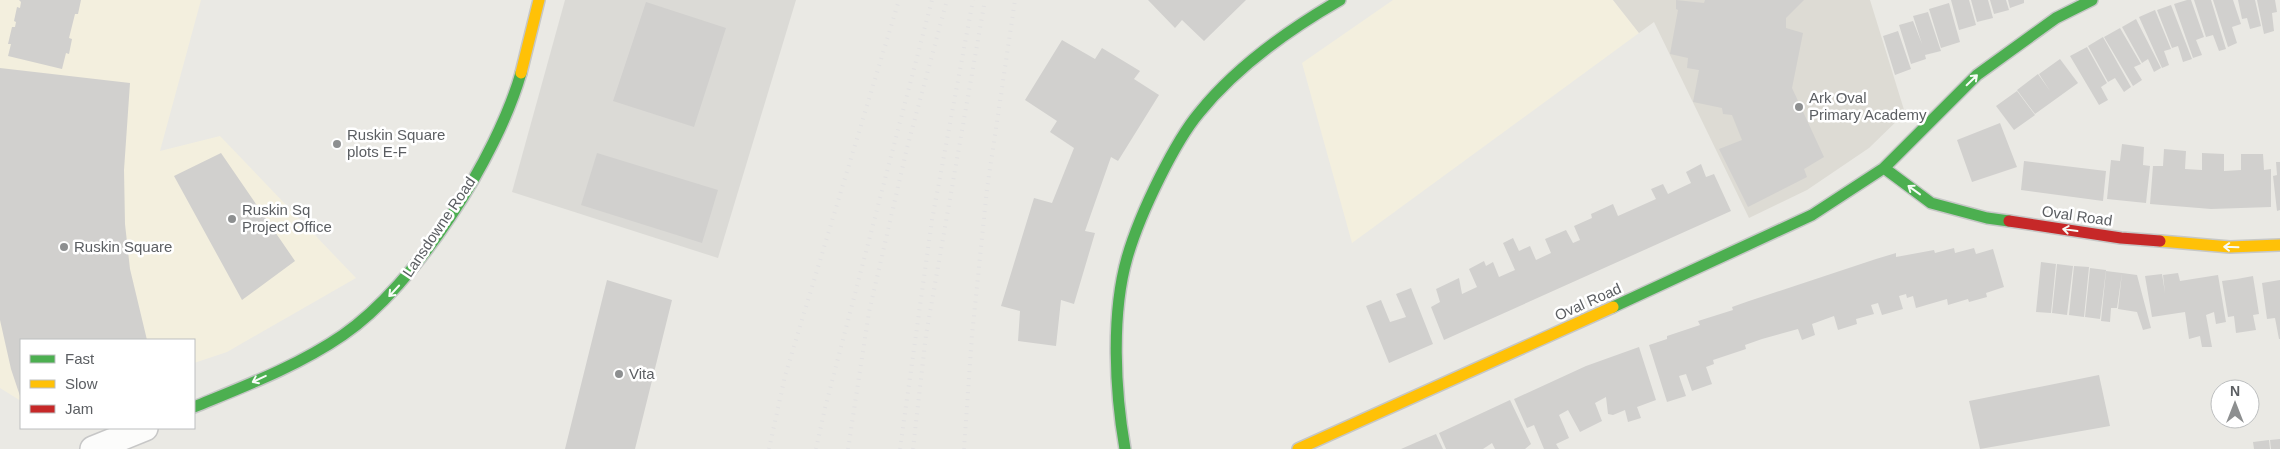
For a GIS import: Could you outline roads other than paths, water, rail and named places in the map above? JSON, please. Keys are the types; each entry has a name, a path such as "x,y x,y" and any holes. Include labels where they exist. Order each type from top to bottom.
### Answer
{"street":[{"name":"Lansdowne Road","path":"195,407 318,350 362,322 394,292 413,269 453,209 494,140 510,107 526,56 539,0"},
{"path":"1125,449 1116,372 1123,274 1139,226 1164,170 1182,135 1213,96 1301,22 1340,0"},
{"name":"Oval Road","path":"1298,449 1812,215 1884,168 1977,75 2056,18 2092,0"},
{"name":"Oval Road","path":"1884,168 1931,203 1987,218 2121,238 2230,247 2280,245"},
{"path":"93,449 143,429"}],"railway":[{"path":"769,449 785,376 899,0"},
{"path":"816,449 825,408 932,0"},
{"path":"848,449 869,312 907,148 947,0"},
{"path":"900,449 932,220 973,0"},
{"path":"913,449 926,335 985,0"},
{"path":"964,449 972,335 987,189 1015,0"}],"place":[{"name":"Ark Oval Primary Academy","path":"1799,107"},
{"name":"Ruskin Square plots E-F","path":"337,144"},
{"name":"Ruskin Sq Project Office","path":"232,219"},
{"name":"Ruskin Square","path":"64,247"},
{"name":"Vita","path":"619,374"}]}
